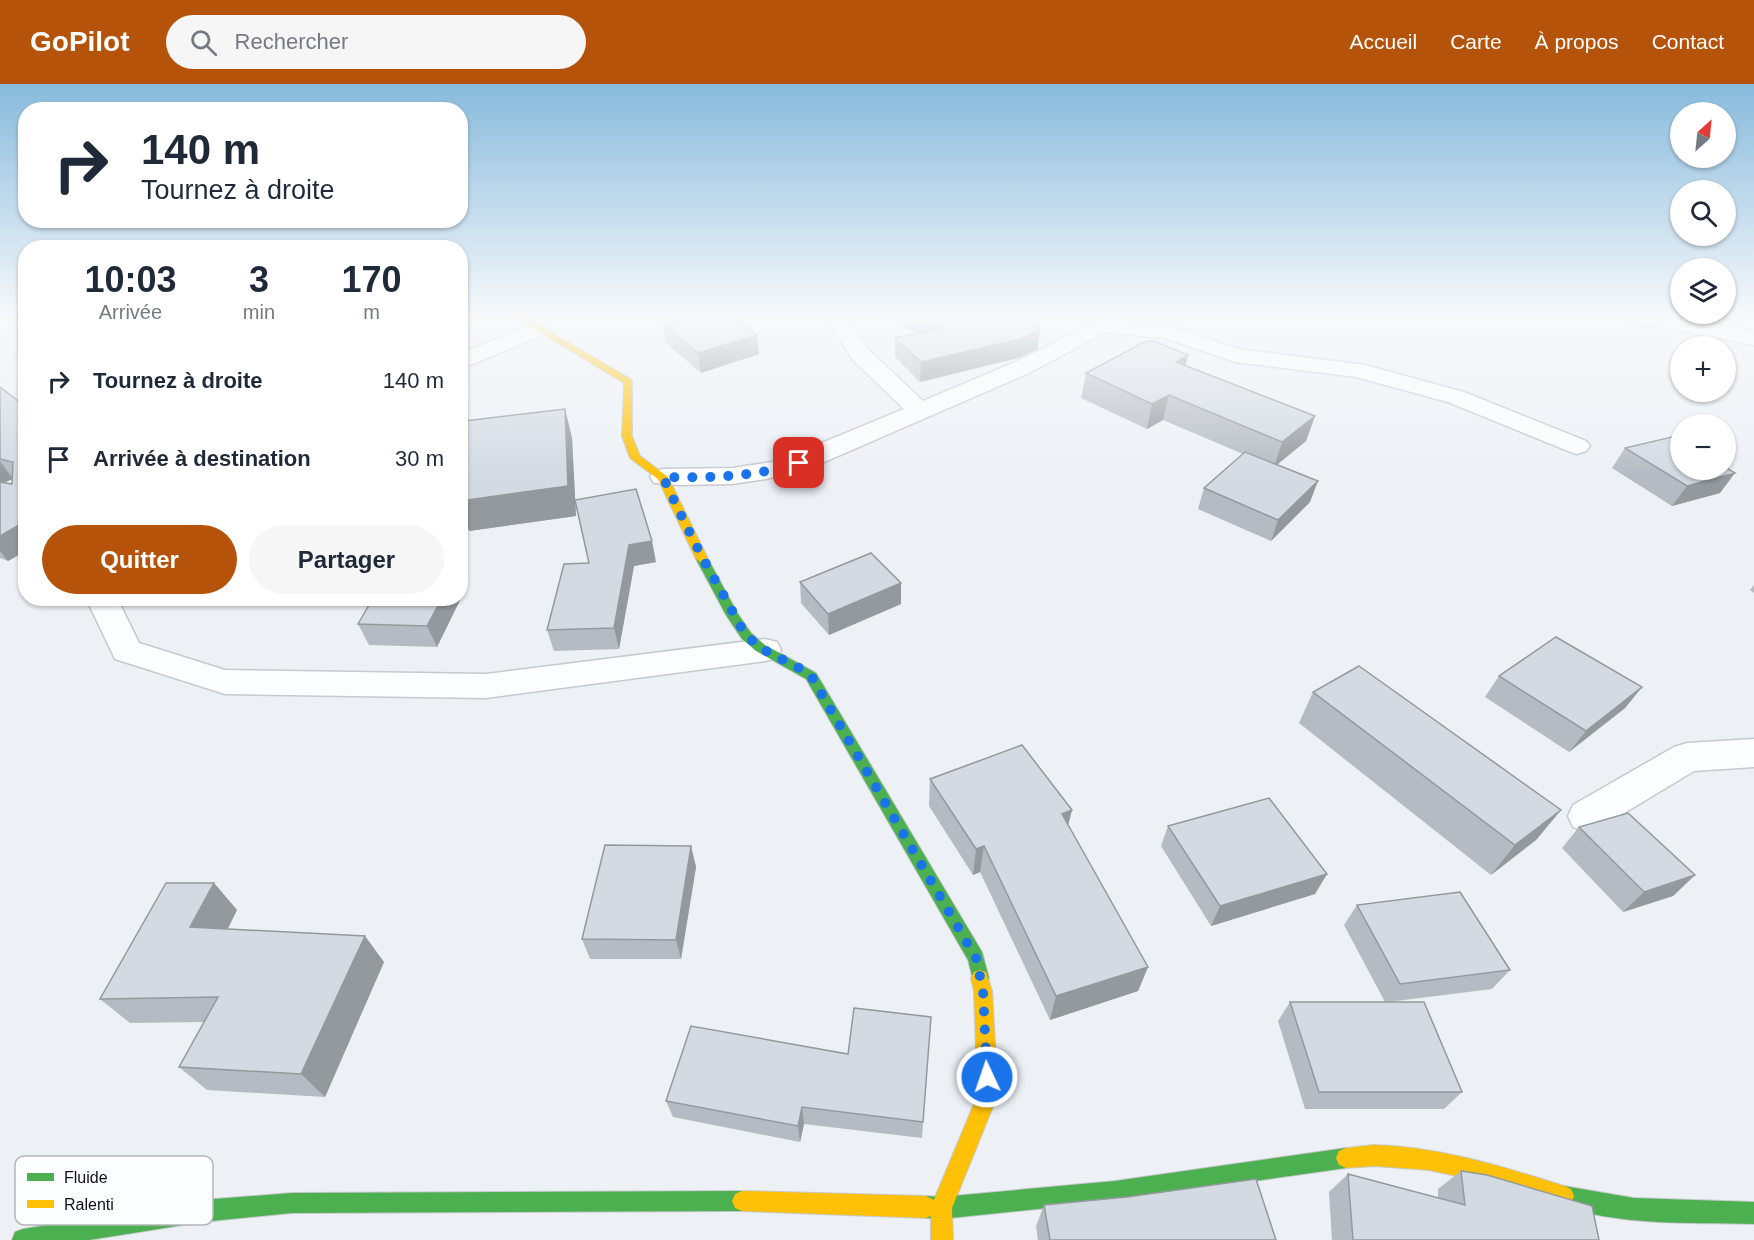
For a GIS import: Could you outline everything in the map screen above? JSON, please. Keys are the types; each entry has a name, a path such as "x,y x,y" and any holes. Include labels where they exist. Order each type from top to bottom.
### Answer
{"street":[{"path":"607,369 629,382 627,436 635,458 663,477 709,572 743,630 754,643 801,668 811,676 976,958 983,991 987,1077 984,1104 941,1208 942,1240"},
{"path":"876,369 920,411"},
{"path":"663,477 721,478 782,468 1019,369"},
{"path":"1348,369 1456,397 1576,446"},
{"path":"105,606 127,651 225,682 486,686 765,650"},
{"path":"1587,816 1687,757 1754,753"},
{"path":"213,1210 292,1203 697,1200 941,1208 1114,1191 1360,1156 1412,1158 1463,1166 1589,1203 1640,1210 1754,1213"},
{"path":"23,1240 116,1225"}],"building":[{"path":"1094,369 1194,369 1315,416 1282,442 1169,395 1152,404 1086,373"},
{"path":"0,387 18,401 18,526 0,536 0,482 12,484 13,462 0,459"},
{"path":"565,409 568,486 468,500 468,421"},
{"path":"1670,437 1670,476 1625,448"},
{"path":"1245,452 1318,481 1278,520 1204,488"},
{"path":"1677,480 1709,480 1687,486"},
{"path":"636,489 652,541 629,545 614,628 547,630 564,564 589,563 575,500"},
{"path":"871,553 901,583 828,614 800,582"},
{"path":"368,606 438,606 427,626 358,624"},
{"path":"1556,637 1642,687 1586,731 1499,676"},
{"path":"1359,666 1561,810 1515,845 1313,692"},
{"path":"1022,745 1072,810 1062,814 1148,967 1056,996 984,846 976,849 930,779"},
{"path":"1269,798 1327,874 1220,906 1168,826"},
{"path":"1628,813 1695,875 1644,892 1579,827"},
{"path":"605,845 691,846 676,940 582,939"},
{"path":"166,883 214,883 190,927 365,936 301,1074 179,1067 218,997 100,999"},
{"path":"1460,892 1510,970 1400,984 1357,905"},
{"path":"1290,1002 1424,1002 1462,1092 1319,1092"},
{"path":"854,1008 931,1017 923,1122 802,1107 798,1126 666,1101 691,1026 848,1054"},
{"path":"1461,1171 1487,1175 1592,1206 1599,1240 1353,1240 1348,1174 1465,1205"},
{"path":"1256,1179 1276,1240 1050,1240 1044,1205 1127,1197"}],"traffic: fast":[{"path":"702,559 747,636 761,648 811,676 976,958 980,978"},
{"path":"926,1207 941,1208 1115,1191 1346,1158"},
{"path":"1564,1196 1634,1209 1754,1213"},
{"path":"213,1210 292,1203 742,1201"},
{"path":"23,1240 116,1225"}],"traffic: slow":[{"path":"607,369 629,382 627,436 635,458 663,477 702,559"},
{"path":"942,1240 941,1208 984,1104 987,1077 983,991 980,978"},
{"path":"1346,1158 1401,1156 1429,1160 1484,1172 1564,1196"},
{"path":"742,1201 926,1207"}],"route":[{"path":"799,463 721,478 663,477 698,553 743,630 754,643 801,668 811,676 976,958 983,991 987,1077"}]}
